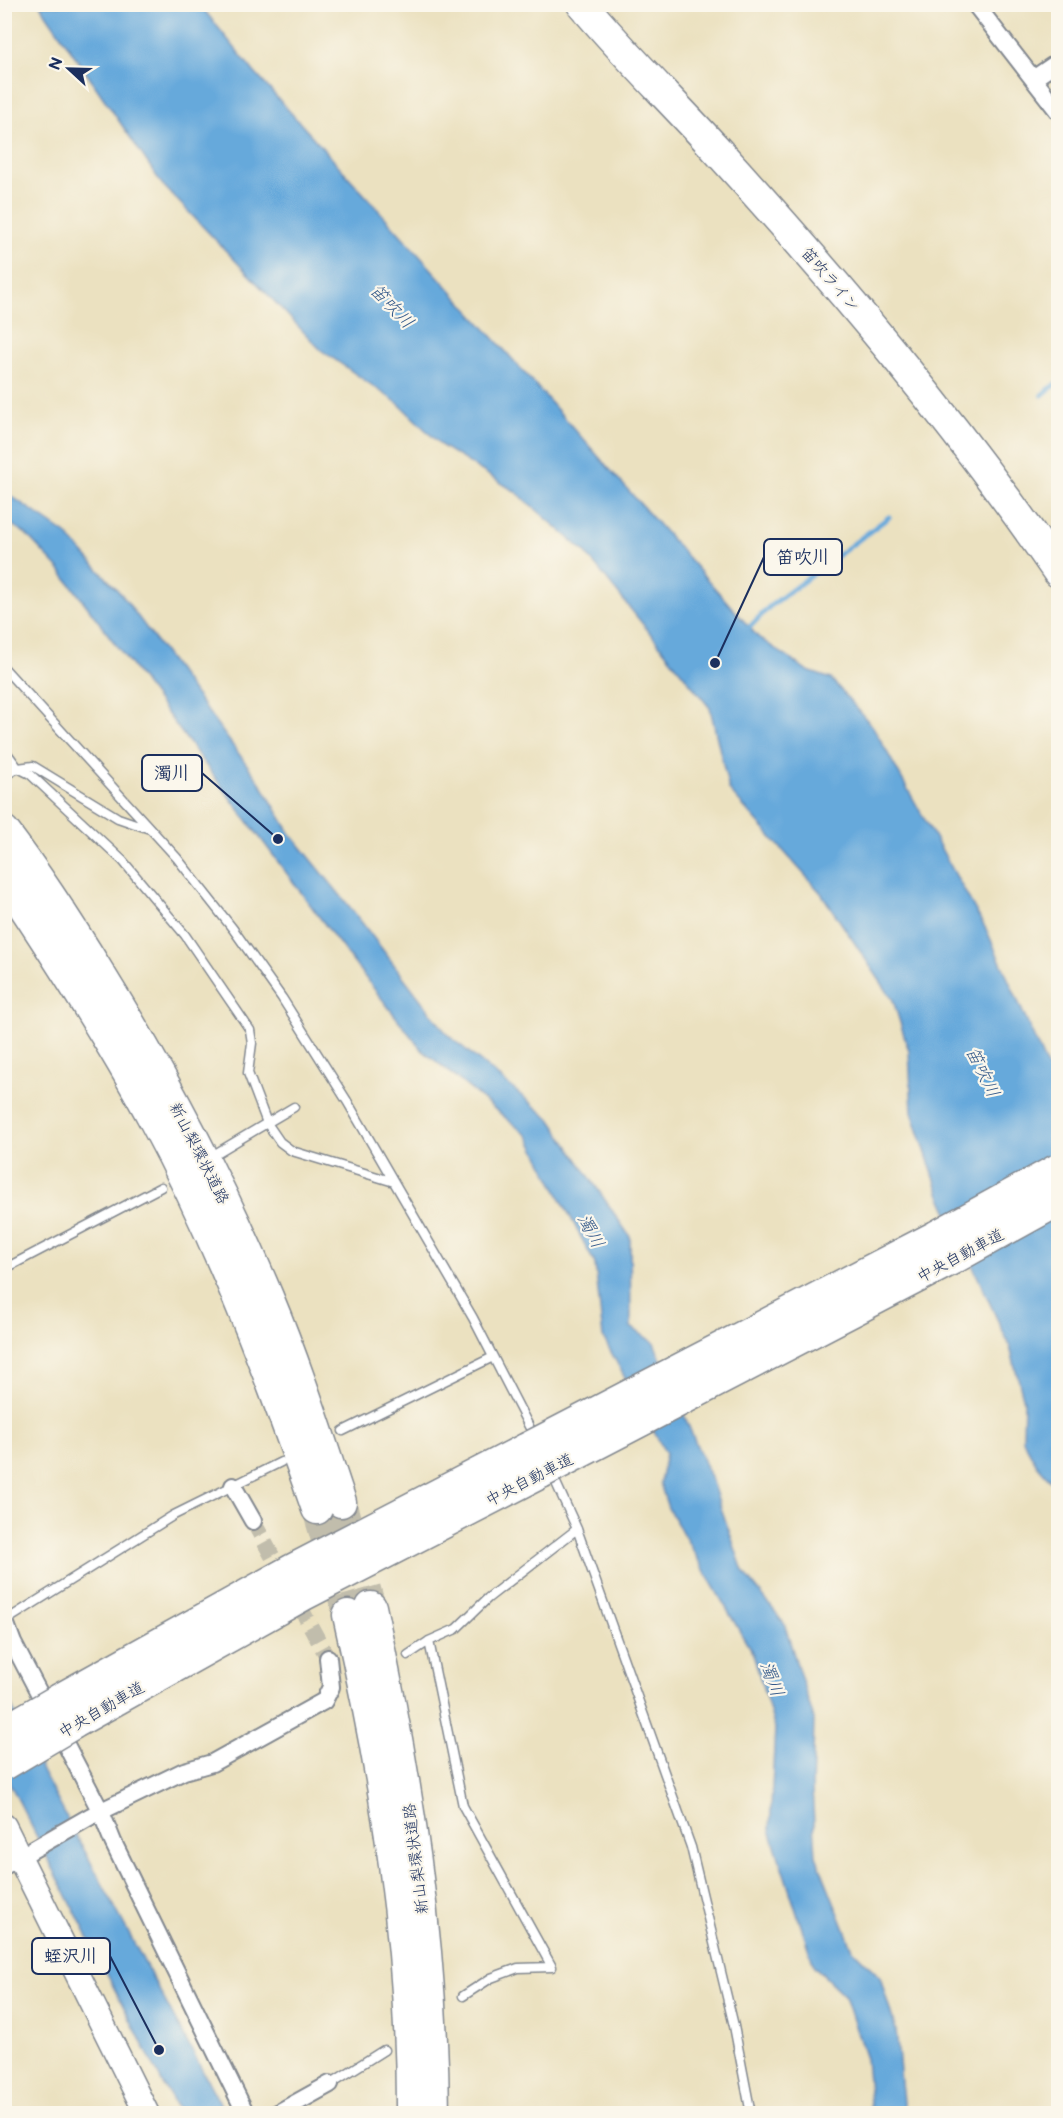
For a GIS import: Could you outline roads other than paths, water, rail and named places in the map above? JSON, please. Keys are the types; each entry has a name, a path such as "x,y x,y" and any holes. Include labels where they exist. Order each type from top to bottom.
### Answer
{"highway":[{"name":"笛吹ライン","path":"584,5 715,148 885,342 970,449 1059,572"},
{"name":"新山梨環状道路","path":"4,831 74,931 131,1023 182,1114 226,1205 268,1297 307,1401 329,1506 284,1413 202,1218 154,1121 48,943 4,877"},
{"name":"中央自動車道","path":"4,1731 67,1711 304,1596 534,1461 1059,1169"},
{"name":"中央自動車道","path":"534,1461 942,1265 1059,1201"},
{"name":"新山梨環状道路","path":"411,2114 407,1987 397,1886 385,1797 368,1703 360,1611 391,1700 409,1806 429,1986 434,2114"},
{"name":"中央自動車道","path":"4,1766 67,1711"}],"street":[{"path":"975,4 1059,111"},
{"path":"1033,79 1059,62"},
{"path":"233,1486 253,1521"},
{"path":"5,1620 13,1643 96,1814 118,1852 246,2114"},
{"path":"17,1858 96,1814 184,1771 212,1763 324,1701 336,1687 328,1658"},
{"path":"4,1826 17,1858 147,2114"},
{"path":"276,2114 330,2084"}],"lane":[{"path":"4,668 177,858 233,929 282,998 347,1101 473,1318 530,1425 576,1529 691,1847 734,2026 751,2114"},
{"path":"4,749 18,768 30,774 123,861 185,935 250,1030 252,1043 248,1073 267,1123 280,1143 292,1151 394,1182"},
{"path":"4,776 18,768 33,766 118,818 151,829"},
{"path":"215,1154 294,1107"},
{"path":"4,1269 161,1187"},
{"path":"344,1431 493,1357"},
{"path":"5,1620 174,1515 281,1462"},
{"path":"408,1654 429,1641 456,1629 488,1598 576,1529"},
{"path":"429,1641 463,1806 552,1967 518,1968 491,1978 463,1996"},
{"path":"330,2084 384,2050"}],"water":[{"path":"40,5 200,5 255,73 758,637 808,671 831,679 873,727 987,931 1058,1092 1058,1489 1037,1465 1023,1440 1024,1401 1010,1347 940,1195 912,1112 909,1051 893,1000 821,893 729,790 710,708 585,552 516,492 442,446 399,404 321,350 162,184"},
{"path":"4,491 66,534 122,595 261,784 290,833 447,1034 551,1120 630,1237 631,1327 654,1343 712,1482 743,1571 784,1623 814,1719 812,1790 816,1856 853,1950 880,1977 896,2030 904,2113 871,2113 866,2059 845,1996 814,1966 770,1830 775,1728 753,1654 668,1508 660,1483 666,1454 603,1337 595,1264 528,1136 421,1049 347,954 60,570 26,534 5,520"},
{"path":"4,1690 43,1773 225,2113 180,2113 163,2084 5,1774"}],"waterway":[{"path":"1042,395 1058,382"},
{"path":"745,632 769,607 889,517"}],"tunnel":[{"path":"341,1502 371,1607"},
{"path":"317,1509 348,1615"},
{"path":"253,1521 328,1658"}],"place":[{"name":"笛吹川","path":"715,663"},
{"name":"濁川","path":"278,839"},
{"name":"蛭沢川","path":"159,2050"}]}
